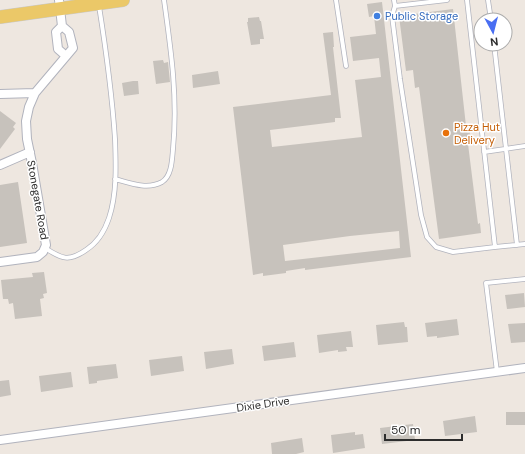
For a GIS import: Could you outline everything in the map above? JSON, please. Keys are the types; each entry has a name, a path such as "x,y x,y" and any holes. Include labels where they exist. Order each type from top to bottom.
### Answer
{"main road":[{"path":"0,17 59,4 99,3 123,0"}],"street":[{"name":"Stonegate Road","path":"45,248 46,240 26,135 26,121 29,107 36,93 73,48 70,32 62,26 59,4"},
{"name":"Stonegate Road","path":"62,26 56,32 58,49 66,56"},
{"path":"0,94 36,93"},
{"name":"Stonegate Road","path":"0,165 30,152"},
{"path":"0,262 36,257 43,252 45,248"},
{"name":"Dixie Drive","path":"0,440 525,368"}],"lane":[{"path":"115,179 142,186 150,186 162,182 169,176 176,118 173,63 164,0"},
{"path":"336,0 346,66"},
{"path":"394,0 395,6 392,16 400,79 421,215 427,237 436,248 453,252 525,244"},
{"path":"395,6 447,0"},
{"path":"467,0 495,247"},
{"path":"488,0 490,12"},
{"path":"45,248 57,256 68,259 80,255 100,236 109,219 114,197 116,161 113,113 99,3"},
{"path":"495,52 517,245"},
{"path":"484,152 525,146"},
{"path":"497,372 486,283 525,279"}],"building":[{"path":"382,2 411,257 305,270 305,268 286,271 286,273 263,276 263,273 253,275 233,107 331,95 323,33 333,32 333,47 341,118 335,118 335,122 270,130 272,147 362,137 355,80 381,77 379,58 353,61 350,37 376,34 374,16 369,17 367,4","holes":["399,231 400,248 285,261 283,245"]},
{"path":"453,9 466,126 469,125 470,136 467,136 478,224 480,223 481,233 439,239 419,87 415,88 413,70 406,71 399,16"},
{"path":"259,17 264,39 260,39 260,44 251,45 247,22 248,18"},
{"path":"163,60 164,63 168,62 170,82 156,84 153,61"},
{"path":"218,71 220,84 193,88 192,75"},
{"path":"138,81 139,94 124,96 122,83"},
{"path":"0,111 16,123 13,127 15,129 0,149"},
{"path":"18,182 27,243 0,247 0,185"},
{"path":"44,272 47,293 43,294 44,298 40,299 42,316 15,319 13,303 9,304 8,299 3,299 1,280 33,277 32,273"},
{"path":"524,293 525,307 507,309 505,295"},
{"path":"457,319 459,335 437,338 437,336 427,337 425,323"},
{"path":"404,322 405,327 407,327 408,342 378,345 376,325"},
{"path":"525,323 525,342 511,343 508,324"},
{"path":"351,331 353,347 346,347 347,351 338,352 338,350 319,353 317,335"},
{"path":"294,342 296,357 264,361 262,346"},
{"path":"232,349 234,364 206,369 204,352"},
{"path":"182,356 184,371 151,376 149,360"},
{"path":"116,364 118,378 97,381 97,383 89,384 87,367"},
{"path":"71,372 73,387 41,392 39,376"},
{"path":"9,380 11,395 0,397 0,381"},
{"path":"506,412 525,412 525,425 506,425"},
{"path":"475,416 477,432 445,436 443,421"},
{"path":"413,424 415,440 382,444 380,428"},
{"path":"355,432 355,435 363,434 365,448 333,453 331,435"},
{"path":"302,438 304,452 296,454 272,454 271,443"}],"place":[{"name":"Public Storage","path":"377,16"},
{"name":"Pizza Hut Delivery","path":"446,133"}]}
